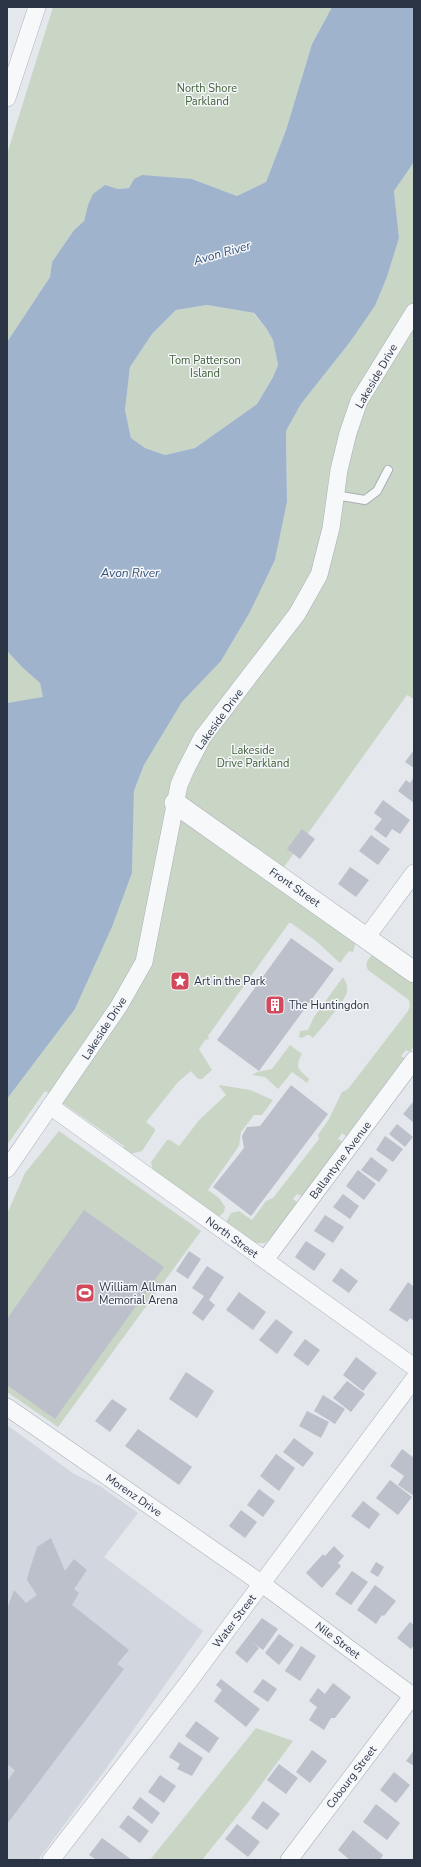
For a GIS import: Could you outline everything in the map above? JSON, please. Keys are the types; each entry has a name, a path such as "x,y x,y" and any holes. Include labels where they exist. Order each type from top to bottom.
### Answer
{"street":[{"path":"7,98 37,7"},
{"name":"Lakeside Drive","path":"7,1169 119,1006 144,962 175,803 183,774 202,738 297,614 319,575 331,528 335,495 348,433 359,401 414,312"},
{"name":"Front Street","path":"175,803 414,972"},
{"path":"366,938 414,872"},
{"name":"Ballantyne Avenue","path":"265,1260 414,1060"},
{"name":"North Street","path":"50,1106 414,1367"},
{"name":"Water Street","path":"51,1860 187,1684 414,1378"},
{"name":"Morenz Drive","path":"7,1407 261,1583"},
{"name":"Nile Street","path":"261,1583 413,1696"},
{"name":"Cobourg Street","path":"289,1860 413,1696"}],"lane":[{"path":"335,495 365,500 377,491 388,470"}],"shaded area":[{"path":"7,1425 74,1474 100,1486 138,1513 104,1557 203,1631 105,1770 38,1860 7,1860"}],"green space":[{"name":"North Shore Parkland","path":"53,7 332,7 312,44 286,130 266,182 237,196 192,179 134,179 129,188 118,189 88,205 84,221 74,230 52,262 50,277 7,342 7,154"},
{"name":"Lakeside Drive Parkland","path":"414,162 414,699 407,695 274,881 356,941 353,952 349,951 340,963 316,941 289,923 208,1036 209,1039 205,1040 199,1049 212,1070 202,1079 198,1079 191,1071 178,1082 146,1122 155,1129 155,1131 142,1151 130,1154 123,1148 124,1146 45,1091 7,1145 7,1099 75,1009 112,927 132,873 134,791 144,765 182,702 221,661 250,612 275,560 287,502 286,431 301,404 350,342 375,306 387,277 399,238 394,191"},
{"name":"Tom Patterson Island","path":"207,305 253,313 266,328 273,340 278,365 273,377 257,404 195,448 165,455 145,448 131,438 125,410 130,367 152,334 176,310"},
{"path":"7,651 40,683 44,698 7,703"},
{"path":"375,952 414,979 414,1046 410,1052 406,1050 401,1056 404,1058 346,1136 342,1133 338,1139 343,1142 302,1196 297,1194 293,1199 297,1202 275,1233 265,1243 254,1243 226,1222 231,1213 239,1211 252,1220 266,1201 273,1198 319,1139 318,1135 329,1119 342,1092 348,1089 408,1011 410,1006 409,1000 368,970 367,962"},
{"path":"343,977 347,992 337,1009 313,1038 310,1035 302,1038 299,1037 300,1031 308,1030 314,1017"},
{"path":"290,1045 302,1054 298,1065 300,1070 309,1079 307,1083 292,1072 278,1089 265,1077 252,1075 257,1072 272,1069"},
{"path":"219,1086 250,1090 273,1100 262,1115 254,1115 241,1132 239,1146 208,1190 219,1198 225,1207 224,1212 219,1217 156,1172 152,1168 151,1162 167,1140 170,1140 179,1146 200,1119 226,1095"},
{"path":"59,1131 201,1231 58,1427 7,1392 7,1214 25,1173"},
{"path":"256,1728 293,1741 249,1801 202,1860 150,1860"}],"water":[{"name":"Avon River","path":"332,7 414,7 414,162 394,191 399,238 387,277 375,306 350,342 301,404 286,431 287,502 275,560 250,612 221,661 182,702 144,765 134,791 132,873 112,927 75,1009 7,1099 7,703 43,697 40,683 7,651 7,342 50,277 52,262 74,230 84,221 88,205 93,194 105,185 118,189 129,188 134,179 142,175 192,179 237,196 266,182 286,130 312,44","holes":["207,305 254,313 273,340 278,365 273,377 257,404 195,448 165,455 145,448 131,438 125,410 130,367 152,334 176,310"]}],"building":[{"path":"414,750 414,768 405,762"},
{"path":"414,777 414,803 398,791 406,780 410,783"},
{"path":"383,800 410,820 400,834 392,829 386,838 374,829 382,819 374,813"},
{"path":"302,829 315,839 300,859 287,849"},
{"path":"371,835 390,849 378,865 359,851"},
{"path":"350,867 369,880 356,897 338,884"},
{"name":"The Huntingdon","path":"291,938 334,969 259,1071 217,1040"},
{"path":"291,1085 328,1114 251,1216 213,1187 244,1148 242,1136 247,1127 260,1126"},
{"path":"413,1102 414,1103 414,1123 403,1114"},
{"path":"397,1124 413,1137 405,1147 389,1134"},
{"path":"385,1136 403,1149 393,1162 376,1150"},
{"path":"371,1157 388,1170 379,1182 361,1170"},
{"path":"358,1170 376,1184 364,1200 346,1186"},
{"path":"343,1194 359,1206 350,1219 333,1207"},
{"name":"William Allman Memorial Arena","path":"84,1210 164,1267 55,1419 7,1385 7,1319"},
{"path":"325,1215 344,1227 333,1243 314,1231"},
{"path":"306,1241 326,1254 314,1271 295,1257"},
{"path":"189,1251 201,1259 188,1279 176,1271"},
{"path":"207,1266 224,1277 209,1300 215,1305 203,1321 192,1313 204,1296 192,1288"},
{"path":"341,1268 358,1281 349,1293 332,1281"},
{"path":"408,1282 414,1287 414,1321 410,1318 407,1322 389,1310"},
{"path":"239,1292 266,1312 253,1330 226,1310"},
{"path":"276,1319 293,1332 277,1354 259,1340"},
{"path":"305,1339 320,1350 308,1366 293,1355"},
{"path":"356,1357 377,1373 363,1391 343,1375"},
{"path":"186,1372 214,1391 197,1418 169,1399"},
{"path":"347,1381 365,1394 351,1412 333,1398"},
{"path":"323,1395 345,1409 335,1424 314,1411"},
{"path":"112,1399 127,1409 110,1432 95,1421"},
{"path":"307,1411 329,1422 321,1438 299,1426"},
{"path":"138,1429 192,1467 179,1485 125,1446"},
{"path":"294,1438 314,1453 303,1467 283,1452"},
{"path":"402,1449 414,1458 414,1496 398,1485 404,1476 390,1466"},
{"path":"276,1454 295,1468 279,1491 260,1476"},
{"path":"390,1480 412,1497 398,1515 376,1498"},
{"path":"259,1489 275,1501 263,1517 247,1505"},
{"path":"363,1501 380,1514 369,1529 351,1516"},
{"path":"241,1510 257,1522 245,1538 229,1526"},
{"path":"51,1538 65,1571 74,1559 87,1570 74,1589 79,1593 72,1605 129,1650 117,1664 124,1669 7,1824 7,1782 15,1770 7,1764 7,1609 14,1590 26,1603 37,1595 27,1580 37,1547"},
{"path":"334,1546 344,1556 338,1563 341,1566 322,1588 306,1573 323,1554 325,1556"},
{"path":"376,1562 384,1567 378,1577 370,1572"},
{"path":"352,1571 368,1582 351,1605 335,1594"},
{"path":"375,1585 396,1601 384,1616 382,1615 376,1624 357,1610"},
{"path":"262,1618 278,1629 263,1650 252,1642 259,1648 247,1663 235,1653"},
{"path":"410,1622 414,1625 414,1645 411,1649 397,1638"},
{"path":"279,1634 294,1645 279,1665 265,1653"},
{"path":"301,1646 316,1656 300,1681 285,1671"},
{"path":"221,1679 260,1709 246,1727 214,1701 222,1690 216,1685"},
{"path":"263,1679 277,1689 268,1702 253,1692"},
{"path":"333,1683 351,1697 335,1718 331,1718 324,1730 309,1720 317,1707 309,1701 318,1688 325,1694"},
{"path":"196,1721 219,1738 209,1753 185,1736"},
{"path":"179,1742 203,1758 192,1776 177,1769 180,1764 169,1757"},
{"path":"312,1750 327,1761 310,1783 296,1772"},
{"path":"414,1750 414,1766 406,1761"},
{"path":"279,1764 298,1778 286,1794 267,1780"},
{"path":"394,1772 410,1785 396,1803 380,1790"},
{"path":"160,1775 176,1786 164,1803 148,1792"},
{"path":"140,1797 160,1813 152,1824 132,1808"},
{"path":"263,1801 280,1814 267,1830 251,1818"},
{"path":"376,1804 400,1823 387,1840 363,1822"},
{"path":"128,1815 149,1831 140,1843 119,1827"},
{"path":"237,1824 260,1842 248,1857 225,1839"},
{"path":"353,1830 383,1855 380,1860 350,1860 338,1850"},
{"path":"102,1838 132,1860 97,1860 89,1855"}],"place":[{"name":"Art in the Park","path":"180,981"},
{"name":"The Huntingdon","path":"275,1005"},
{"name":"William Allman Memorial Arena","path":"85,1293"}]}
